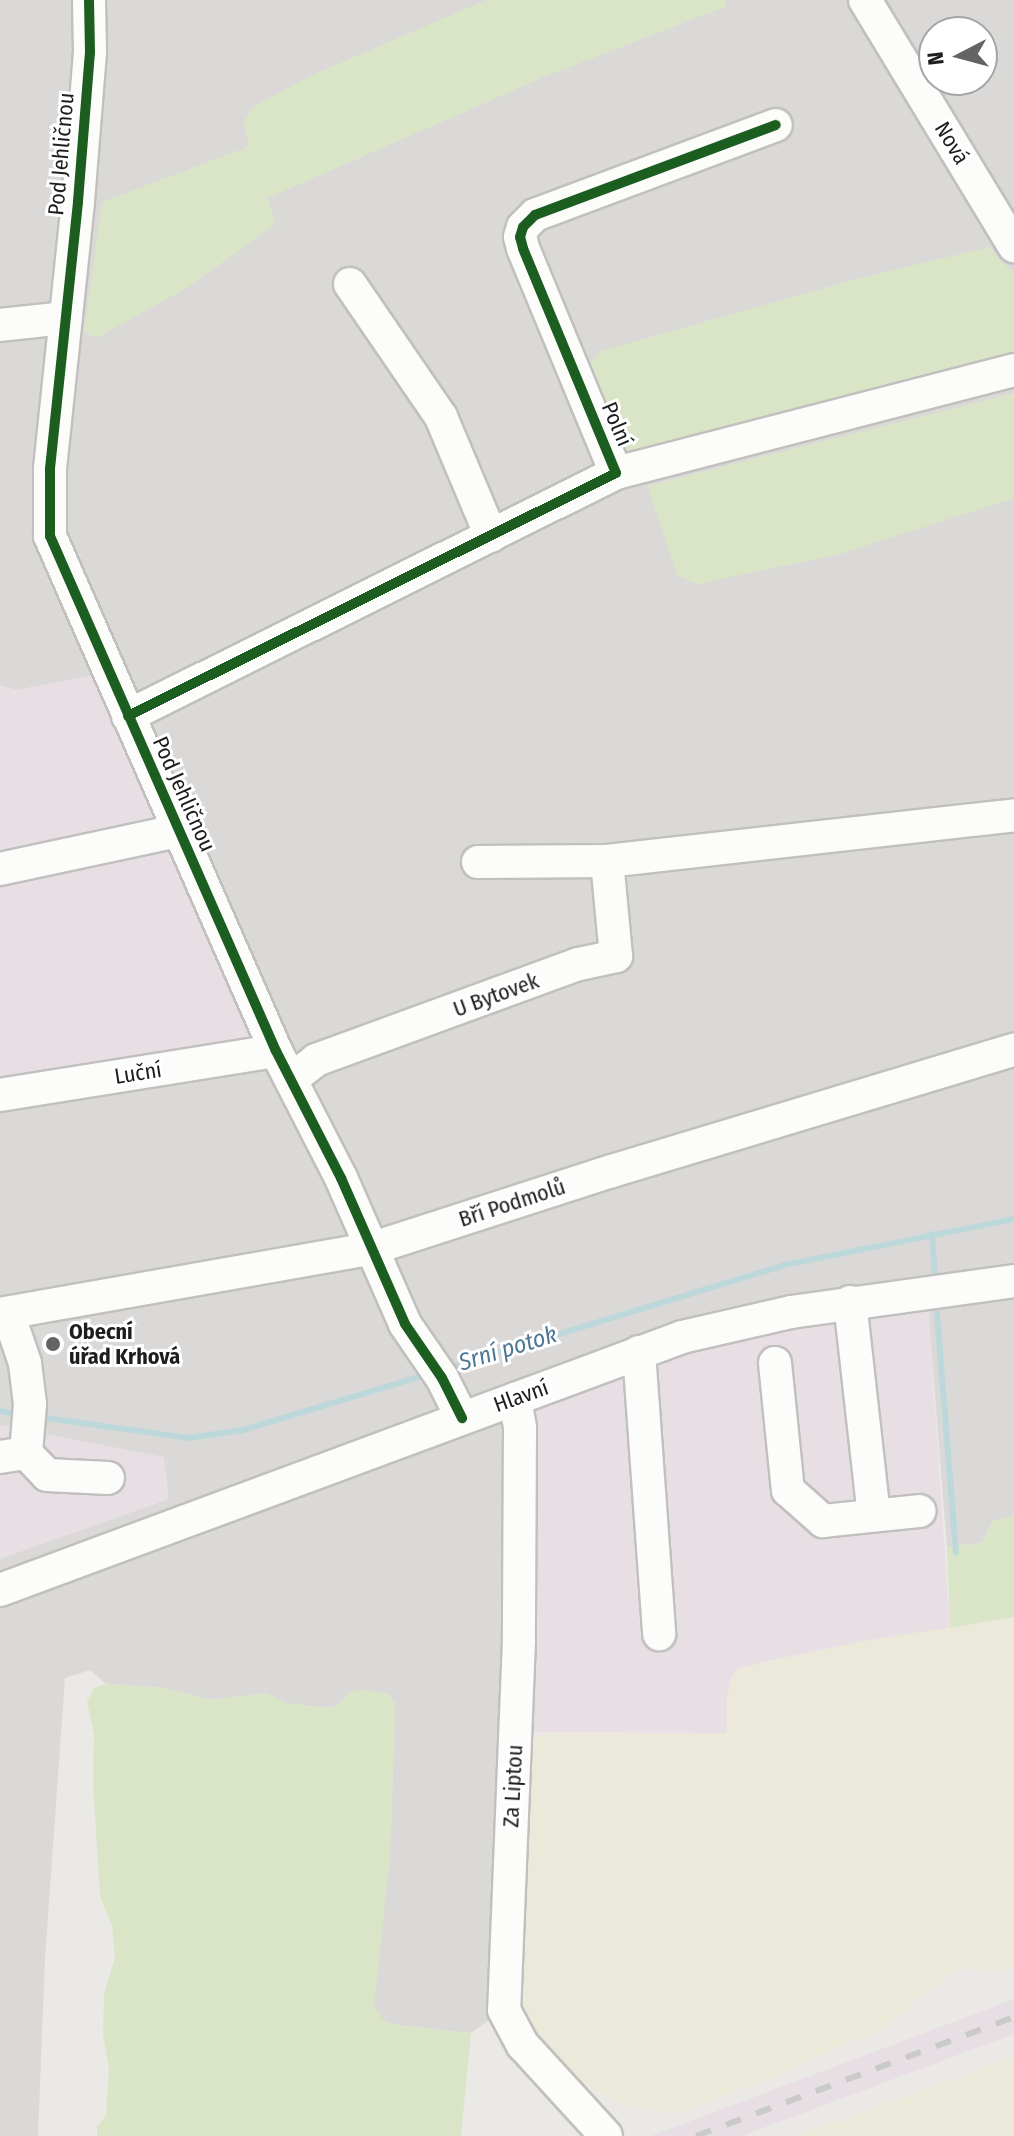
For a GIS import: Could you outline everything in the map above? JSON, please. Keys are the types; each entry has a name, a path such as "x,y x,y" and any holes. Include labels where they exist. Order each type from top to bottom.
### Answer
{"street":[{"name":"Pod Jehličnou","path":"89,0 90,52 50,470 50,536 276,1051 341,1178 405,1324 436,1368 462,1418"},
{"name":"Nová","path":"865,0 1014,246"},
{"name":"Polní","path":"128,716 616,473 523,248 520,237 523,227 535,215 776,125"},
{"path":"350,284 441,417 491,536"},
{"path":"0,325 65,318"},
{"path":"616,473 1014,370"},
{"path":"478,862 607,861 1014,815"},
{"path":"0,869 178,831"},
{"name":"U Bytovek","path":"292,1079 316,1060 579,964 616,956 607,861"},
{"name":"Bří Podmolů","path":"4,1314 370,1249 612,1171 1014,1050"},
{"name":"Luční","path":"0,1095 276,1051"},
{"name":"Hlavní","path":"0,1590 639,1352 729,1324 850,1302 1014,1281"},
{"path":"850,1302 874,1515"},
{"path":"4,1314 25,1363 21,1436 47,1475 108,1478"},
{"path":"639,1352 659,1634"},
{"path":"775,1363 788,1490 823,1521 919,1511"},
{"name":"Za Liptou","path":"515,1399 520,1428 519,1640 504,2010 523,2045 606,2136"}],"shaded area":[{"path":"0,0 1014,0 1014,1515 992,1522 982,1543 947,1547 928,1307 532,1411 514,2002 471,2033 396,2025 383,2020 373,2006 390,1856 395,1704 351,1692 336,1706 323,1708 286,1703 266,1693 211,1700 166,1688 106,1684 90,1670 65,1678 45,1958 38,2136 0,2136 0,1080 96,675 17,690 0,686"},
{"path":"96,675 257,1038 0,1080 0,686 17,690"},
{"path":"928,1307 950,1628 859,1642 754,1664 727,1694 727,1733 524,1732 532,1411 652,1365 755,1332"},
{"path":"0,1425 164,1457 169,1499 0,1559"},
{"path":"1014,1617 1014,1968 987,1971 958,1968 884,2027 776,2076 687,2110 672,2113 633,2108 612,2101 559,2071 514,2002 528,1748 536,1738 549,1733 727,1733 727,1694 731,1678 739,1668 859,1642"},
{"path":"1014,1999 1014,2034 742,2136 651,2136"},
{"path":"1014,2057 1014,2136 793,2136 825,2126"}],"green space":[{"path":"486,0 724,0 727,6 544,77 268,198 275,224 190,286 97,338 84,332 102,202 245,148 249,143 243,123 254,106 317,73"},
{"path":"989,247 1014,274 1014,357 626,457 618,446 614,424 595,394 588,366 601,351 849,281"},
{"path":"1014,393 1014,498 837,555 697,584 677,575 647,486"},
{"path":"1014,1515 1014,1617 950,1628 947,1547 982,1543 992,1522"},
{"path":"106,1684 166,1688 211,1700 266,1693 286,1703 323,1708 336,1706 351,1692 361,1690 389,1694 395,1704 390,1856 374,2006 383,2020 396,2025 471,2033 461,2136 97,2136 97,2127 106,2115 109,2068 103,2035 104,1994 115,1957 112,1926 100,1896 93,1784 94,1735 87,1701 95,1687"}],"waterway":[{"name":"Srní potok","path":"448,1368 784,1265 1014,1219"},
{"path":"932,1234 935,1278"},
{"path":"937,1313 956,1552"},
{"name":"Srní potok","path":"39,1417 188,1438 243,1430 425,1375"},
{"name":"Srní potok","path":"0,1411 20,1415"}],"railway":[{"path":"696,2136 1014,2017"}],"cycle path":[{"path":"89,0 90,52 78,202 50,470 50,536 276,1051 341,1178 405,1324 442,1378 462,1418"},
{"path":"128,716 616,473 523,248 520,237 523,227 535,215 776,125"}],"place":[{"name":"Obecní úřad Krhová","path":"53,1344"}]}
